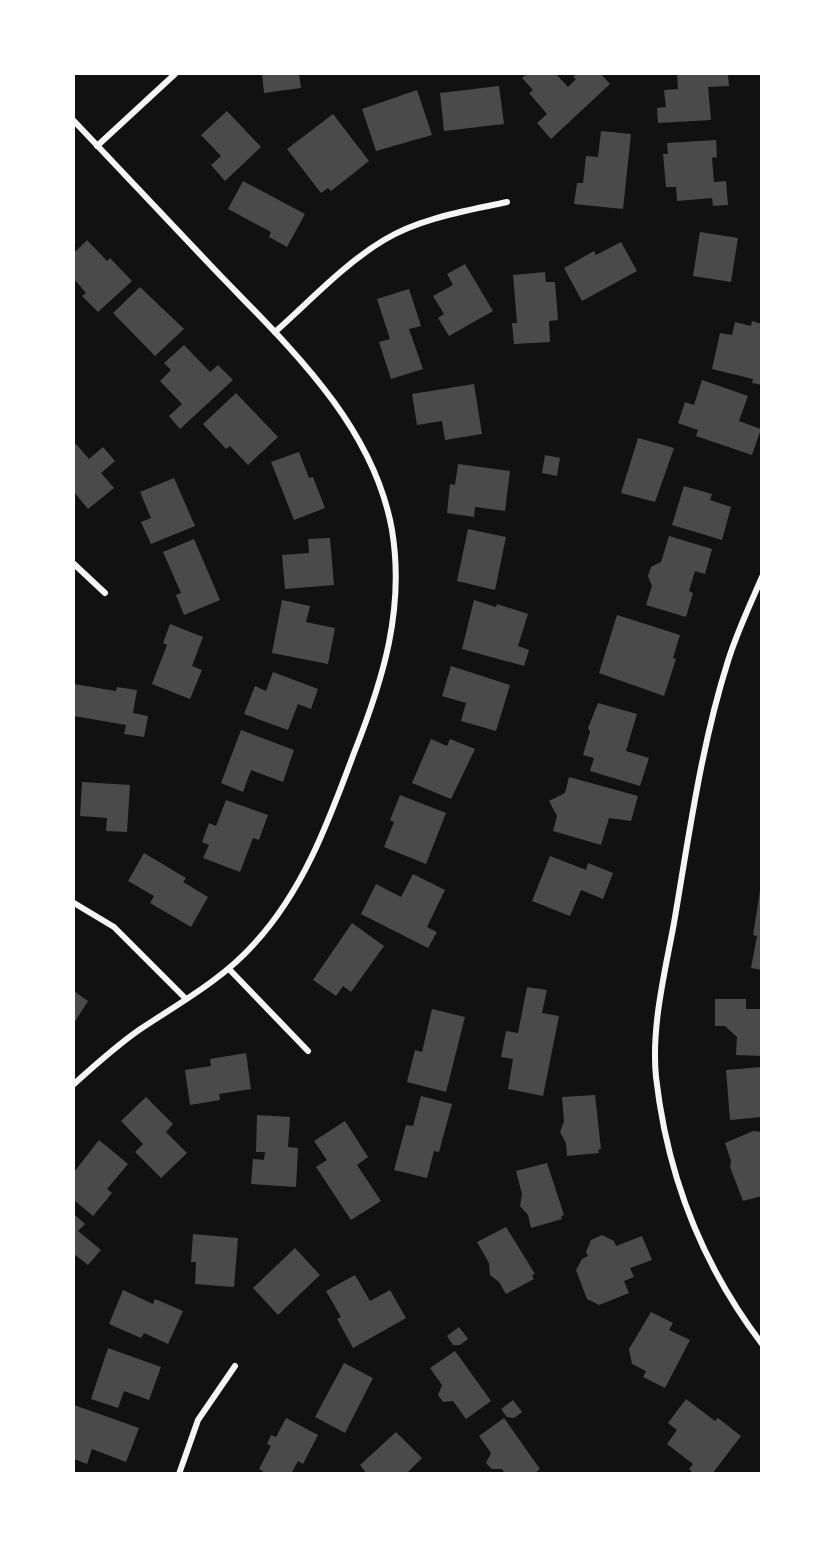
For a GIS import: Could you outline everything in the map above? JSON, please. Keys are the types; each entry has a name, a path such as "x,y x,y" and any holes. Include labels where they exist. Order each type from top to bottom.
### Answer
{"street":[{"path":"97,146 176,74"},
{"path":"74,121 275,332 334,400 369,462 382,492 391,529 395,565 393,622 379,689 318,844 281,910 255,944 229,969 135,1033 74,1084"},
{"path":"275,332 364,253 385,239 411,227 507,202"},
{"path":"74,564 105,593"},
{"path":"762,577 728,661 697,787 659,1013 656,1074 674,1172 689,1217 731,1300 762,1344"},
{"path":"74,903 114,927 186,999"},
{"path":"229,969 308,1051"},
{"path":"179,1473 198,1420 235,1366"}],"building":[{"path":"262,74 299,74 301,88 264,93"},
{"path":"527,74 556,74 568,87 576,79 573,77 577,74 601,74 610,84 551,139 537,123 547,114 529,93 533,90 522,78"},
{"path":"677,74 728,74 729,86 708,87 711,120 658,123 657,108 666,107 664,90 678,89"},
{"path":"499,86 504,124 444,131 440,93"},
{"path":"417,90 432,135 376,151 362,109"},
{"path":"227,111 261,147 225,181 211,165 221,156 201,135"},
{"path":"333,114 369,161 331,191 328,188 321,193 287,149"},
{"path":"601,131 631,134 623,209 574,204 577,183 583,183 586,156 598,157"},
{"path":"716,140 717,157 712,158 714,182 726,181 728,205 713,206 712,198 677,201 676,187 666,187 663,154 668,154 667,143"},
{"path":"243,181 305,214 287,247 269,237 271,232 228,209"},
{"path":"700,232 738,238 731,282 693,276"},
{"path":"87,240 107,261 110,258 132,281 98,312 82,296 86,293 74,279 74,253"},
{"path":"621,242 637,271 582,301 564,268 594,251 596,255"},
{"path":"465,264 493,311 449,336 438,318 444,314 433,296 453,285 447,274"},
{"path":"545,272 546,282 555,282 558,320 549,321 550,342 514,344 512,323 517,323 513,275"},
{"path":"140,287 184,329 155,356 113,313"},
{"path":"409,289 421,326 409,329 423,369 391,379 379,342 390,339 377,299"},
{"path":"752,321 762,324 762,385 752,383 753,379 712,369 720,333 732,335 735,322 751,326"},
{"path":"184,345 210,372 218,365 233,380 180,429 169,416 182,404 160,381 171,370 164,363"},
{"path":"702,380 748,396 739,421 761,429 752,455 696,436 698,430 678,423 685,402 694,405"},
{"path":"474,384 482,434 445,440 442,421 417,425 412,394"},
{"path":"236,393 278,437 248,465 230,446 226,449 203,424"},
{"path":"638,438 674,448 655,502 621,493"},
{"path":"76,444 89,459 103,447 115,461 101,473 114,488 88,509 74,492 74,446"},
{"path":"299,452 309,478 313,477 325,508 294,520 271,462"},
{"path":"545,455 560,458 557,476 542,473"},
{"path":"458,464 510,471 505,511 475,507 474,517 447,513 450,484 455,485"},
{"path":"174,478 195,526 151,544 141,522 151,518 140,492"},
{"path":"684,486 712,494 710,500 731,507 722,540 672,525"},
{"path":"468,529 506,537 495,590 457,581"},
{"path":"669,536 712,549 705,574 695,571 689,591 693,593 686,617 646,605 652,586 648,576 651,567 661,562"},
{"path":"330,538 334,585 285,589 282,555 309,553 308,539"},
{"path":"194,539 220,600 184,615 176,595 181,593 163,552"},
{"path":"282,600 310,606 306,622 335,628 328,664 272,653"},
{"path":"474,600 496,607 497,604 528,614 518,646 529,650 524,666 462,649"},
{"path":"617,615 680,635 673,658 676,659 664,696 599,673"},
{"path":"170,624 203,637 192,666 202,670 190,699 152,684 167,645 163,643"},
{"path":"451,666 510,685 496,731 461,721 466,703 442,696"},
{"path":"273,672 318,689 311,709 298,704 288,730 244,714 255,686 266,691"},
{"path":"74,684 116,691 117,687 137,690 133,713 148,716 144,737 124,734 126,725 74,716"},
{"path":"598,703 637,714 626,751 649,758 640,786 590,771 594,758 583,755 590,732 588,728"},
{"path":"241,730 294,750 283,782 251,770 243,792 221,783"},
{"path":"431,739 447,746 450,739 475,749 451,799 412,783"},
{"path":"569,777 638,796 631,821 609,818 601,845 553,831 557,816 549,801 565,793"},
{"path":"82,782 130,785 127,832 106,831 107,818 80,816"},
{"path":"400,795 446,813 426,864 384,847 394,822 390,820"},
{"path":"226,800 268,815 259,840 253,838 240,872 203,858 209,845 202,842 209,823 216,826"},
{"path":"144,853 186,878 183,882 208,897 191,927 150,903 154,896 128,881"},
{"path":"550,856 586,870 588,863 613,873 603,899 581,890 570,916 532,901"},
{"path":"413,874 445,890 427,927 437,932 428,948 361,914 376,884 401,897"},
{"path":"760,891 762,892 762,970 751,968 757,936 753,935"},
{"path":"352,923 384,946 351,992 343,986 336,996 313,980"},
{"path":"527,987 547,990 542,1013 559,1016 543,1096 508,1089 513,1059 501,1057 506,1031 518,1033"},
{"path":"74,991 88,1001 74,1023"},
{"path":"715,999 746,999 746,1009 762,1009 762,1056 736,1055 737,1037 725,1026 715,1026"},
{"path":"432,1009 465,1017 446,1092 407,1082 415,1050 422,1052"},
{"path":"246,1053 251,1089 219,1094 220,1100 190,1105 185,1070 211,1066 210,1059"},
{"path":"762,1067 762,1117 730,1120 726,1070"},
{"path":"595,1095 601,1149 598,1150 599,1153 567,1156 566,1143 560,1132 564,1121 562,1097"},
{"path":"421,1096 452,1104 439,1152 434,1151 427,1178 394,1170 406,1125 413,1126"},
{"path":"146,1097 173,1124 166,1132 187,1153 161,1178 135,1152 143,1144 121,1121"},
{"path":"257,1115 290,1117 288,1147 298,1148 296,1187 251,1184 253,1159 264,1160 265,1152 256,1152"},
{"path":"345,1121 368,1157 357,1165 381,1201 351,1220 316,1167 327,1160 314,1141"},
{"path":"753,1131 762,1132 762,1196 743,1201 730,1167 731,1161 725,1143"},
{"path":"99,1140 128,1164 107,1189 112,1193 93,1216 74,1200 74,1172"},
{"path":"547,1163 564,1215 561,1216 562,1219 531,1228 528,1215 520,1206 522,1194 516,1171"},
{"path":"74,1214 85,1224 78,1231 101,1250 88,1265 74,1254"},
{"path":"506,1227 535,1274 532,1275 534,1279 506,1294 499,1282 490,1275 489,1263 477,1242"},
{"path":"193,1234 238,1238 234,1287 195,1284 196,1262 191,1262"},
{"path":"602,1235 614,1241 616,1246 642,1236 652,1260 630,1268 634,1277 624,1281 629,1293 599,1305 587,1299 576,1270 582,1259 588,1256 586,1252 591,1240"},
{"path":"295,1248 320,1275 278,1315 253,1288"},
{"path":"355,1275 370,1301 390,1290 406,1318 353,1348 337,1319 341,1317 326,1291"},
{"path":"123,1290 153,1304 155,1299 183,1311 168,1344 144,1333 141,1338 109,1324"},
{"path":"651,1312 673,1323 669,1330 690,1340 665,1388 643,1377 646,1371 632,1364 629,1349"},
{"path":"459,1327 468,1339 460,1345 453,1345 447,1336"},
{"path":"108,1348 161,1367 149,1400 124,1391 118,1408 91,1399"},
{"path":"455,1351 491,1401 466,1419 453,1401 443,1402 438,1395 442,1385 430,1368"},
{"path":"344,1363 373,1378 345,1433 315,1417"},
{"path":"686,1399 715,1421 718,1418 741,1436 712,1474 694,1474 689,1469 693,1464 667,1444 677,1430 668,1423"},
{"path":"513,1400 522,1412 514,1418 507,1417 501,1409"},
{"path":"74,1405 139,1428 126,1462 92,1449 87,1464 74,1459"},
{"path":"286,1418 318,1435 303,1464 298,1461 291,1474 267,1474 259,1469 271,1446 267,1444 271,1435 276,1437"},
{"path":"504,1418 540,1469 534,1474 505,1474 502,1469 492,1469 486,1463 491,1453 479,1436"},
{"path":"396,1432 422,1458 406,1474 367,1474 360,1465"}]}
